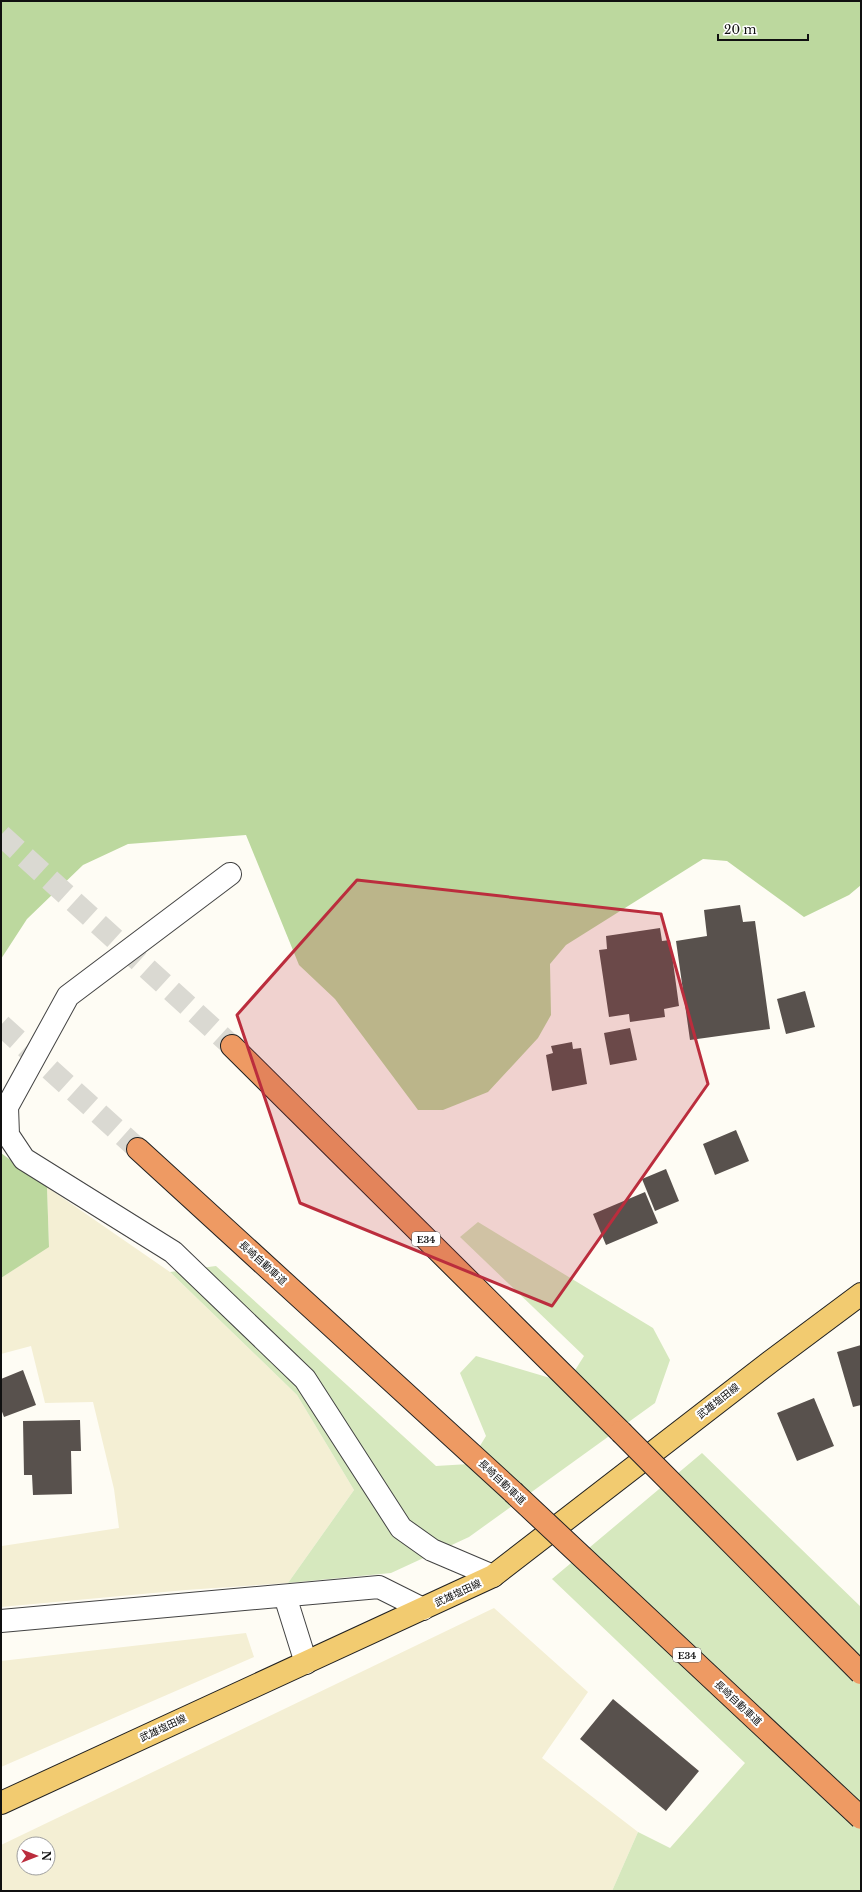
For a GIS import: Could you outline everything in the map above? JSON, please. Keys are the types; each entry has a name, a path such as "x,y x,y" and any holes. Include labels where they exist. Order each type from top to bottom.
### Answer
{"highway":[{"name":"E34","path":"232,1046 621,1432 861,1673"},
{"name":"長崎自動車道","path":"138,1150 513,1492 861,1818"}],"main road":[{"name":"武雄塩田線","path":"1,1802 493,1576 724,1397 861,1294"}],"street":[{"path":"230,874 68,996 7,1107 8,1135 24,1159 173,1252 305,1379 401,1528 432,1550 493,1576"},
{"path":"1,1621 379,1587 423,1609"},
{"path":"285,1596 306,1663"}],"highlighted area":[{"path":"357,880 661,914 708,1084 552,1306 300,1203 237,1015"}],"shaded area":[{"path":"47,1187 170,1272 297,1395 354,1490 288,1583 186,1590 1,1607 1,1544 2,1546 119,1528 114,1489 93,1402 45,1403 31,1346 1,1354 1,1278 49,1246"},
{"path":"494,1608 588,1692 542,1758 638,1832 612,1891 1,1891 1,1845 16,1838 16,1876 56,1876 56,1836 20,1836"},
{"path":"246,1633 254,1657 1,1767 1,1661"}],"green space":[{"path":"1,1 861,1 861,885 849,895 804,917 727,861 703,859 566,945 550,964 551,1015 538,1038 488,1092 443,1110 418,1110 335,999 299,965 246,835 128,844 83,865 27,919 1,959"},
{"path":"1,1153 47,1187 49,1247 1,1278"},
{"path":"478,1222 653,1328 670,1360 655,1403 469,1537 391,1573 288,1583 354,1490 297,1395 170,1272 216,1266 436,1466 469,1464 486,1436 460,1373 476,1356 567,1383 584,1356 460,1237"},
{"path":"702,1453 861,1607 861,1891 612,1891 638,1832 670,1848 745,1763 552,1579"}],"building":[{"path":"740,905 743,922 755,921 770,1029 690,1040 676,941 707,936 704,910"},
{"path":"660,928 662,941 670,940 679,1006 664,1009 665,1017 630,1022 629,1014 609,1017 599,950 607,949 606,936"},
{"path":"805,991 815,1027 786,1034 777,999"},
{"path":"630,1028 637,1060 610,1065 604,1033"},
{"path":"572,1042 573,1049 581,1048 587,1084 552,1091 546,1055 553,1053 551,1046"},
{"path":"736,1130 749,1161 715,1175 703,1144"},
{"path":"666,1169 679,1201 655,1211 642,1179"},
{"path":"645,1192 658,1223 606,1245 593,1214"},
{"path":"861,1345 861,1405 853,1407 837,1352"},
{"path":"23,1370 36,1405 4,1417 1,1409 1,1379"},
{"path":"814,1398 834,1446 797,1461 777,1413"},
{"path":"80,1420 81,1451 71,1451 72,1494 33,1495 32,1475 24,1475 23,1421"},
{"path":"613,1699 699,1771 666,1811 580,1739"}],"tunnel":[{"path":"1,835 232,1046"},
{"path":"1,1025 138,1149"}]}
